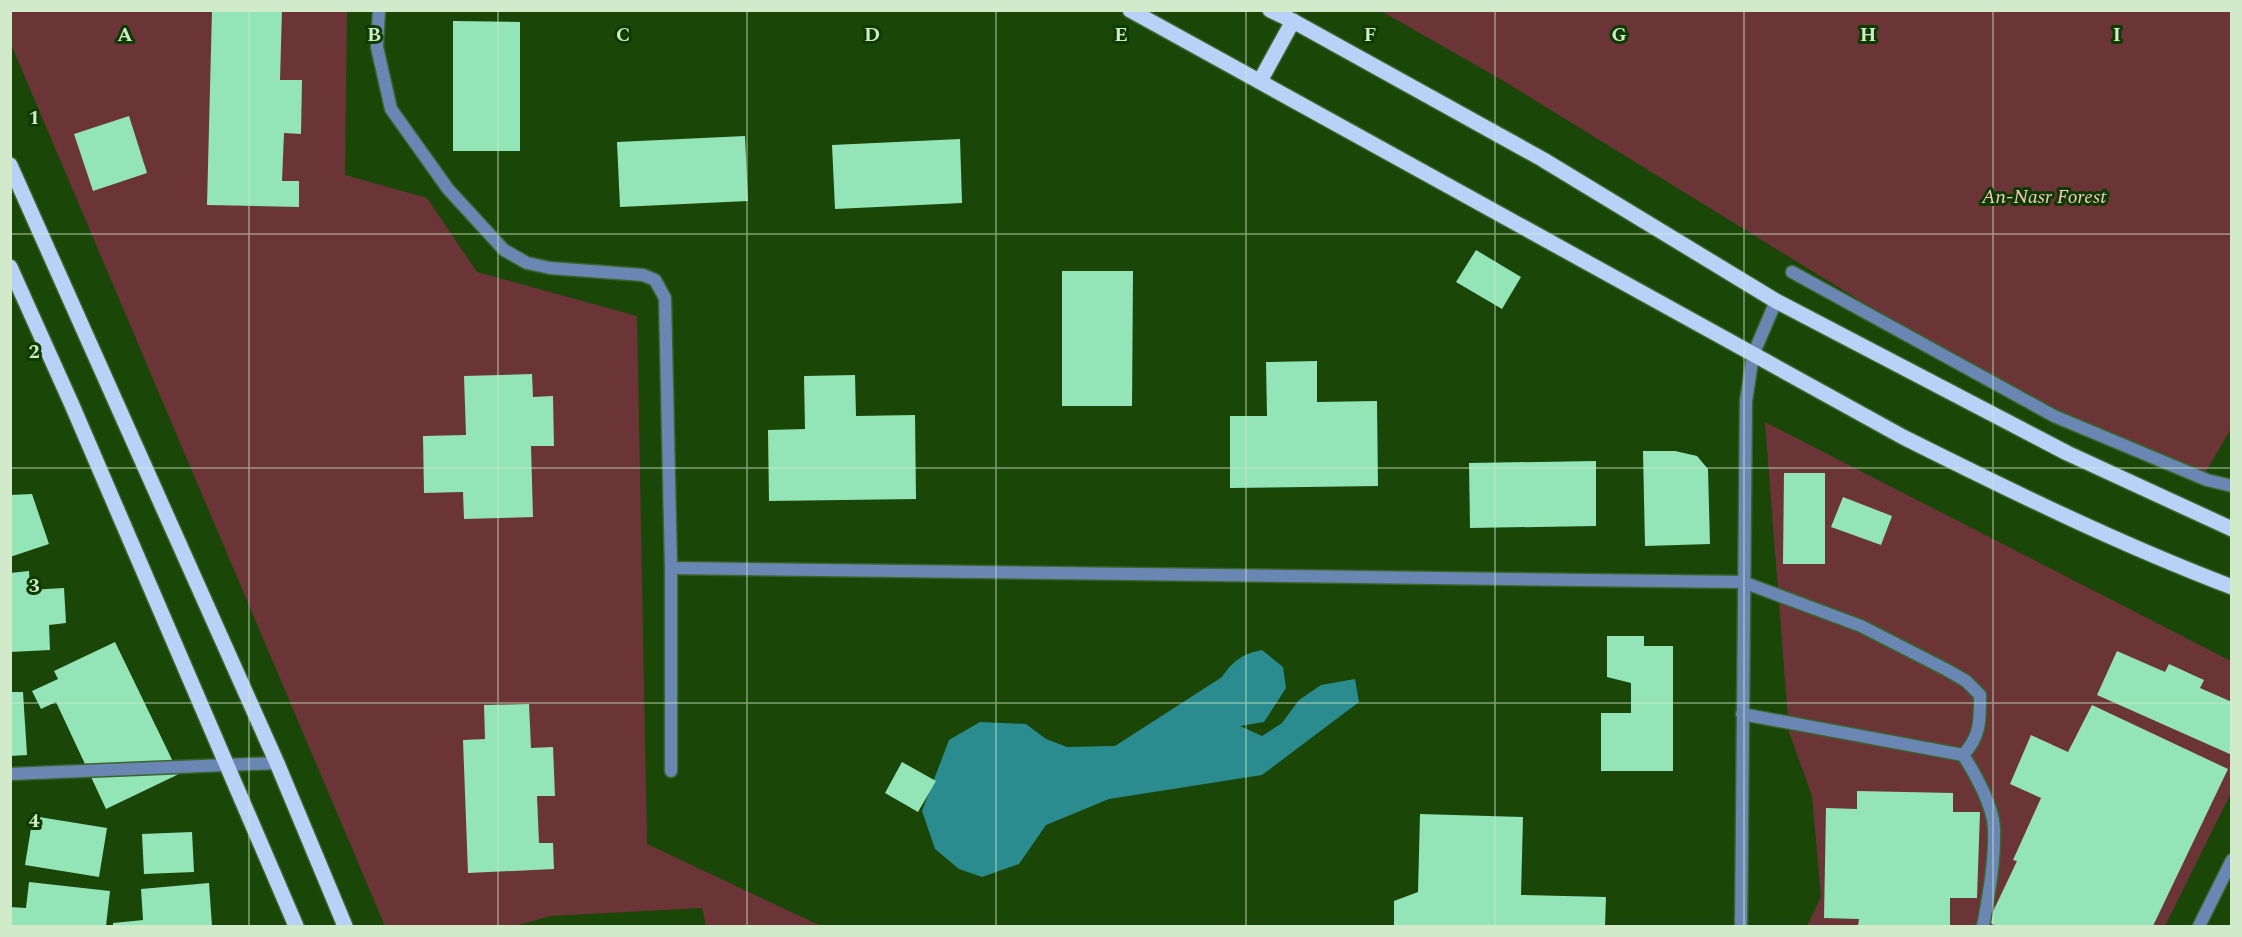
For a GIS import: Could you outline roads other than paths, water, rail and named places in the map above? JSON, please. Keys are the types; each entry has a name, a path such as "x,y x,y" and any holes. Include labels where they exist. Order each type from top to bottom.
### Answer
{"main road":[{"path":"1130,10 1903,437 2030,501 2185,569 2232,587"},
{"path":"1270,10 1542,159 1776,301 2067,453 2232,529"},
{"path":"1260,81 1293,21"},
{"path":"10,165 277,763 345,927"},
{"path":"10,267 229,767 296,927"}],"street":[{"path":"379,10 377,47 391,109 448,189 504,249 527,263 550,268 643,274 655,280 665,298 671,568 671,771"},
{"path":"1792,272 2054,416 2207,480 2232,486"},
{"path":"1740,927 1746,401 1753,355 1776,301"},
{"path":"671,568 1743,582 1862,626 1966,681 1980,695 1980,720 1974,742 1963,755"},
{"path":"1742,714 1963,755 1979,779 1994,826 1991,882 1983,927"},
{"path":"10,774 229,767 277,763"},
{"path":"2199,927 2231,863"}],"water":[{"path":"1262,650 1283,667 1286,688 1264,722 1240,726 1262,736 1282,723 1299,700 1321,685 1355,679 1359,702 1262,775 1109,799 1046,825 1019,864 982,877 959,869 935,849 922,811 949,740 980,722 1026,724 1046,739 1067,747 1115,746 1222,677 1239,659"}],"park label":[{"name":"An-Nasr Forest","path":"2044,196"}]}
